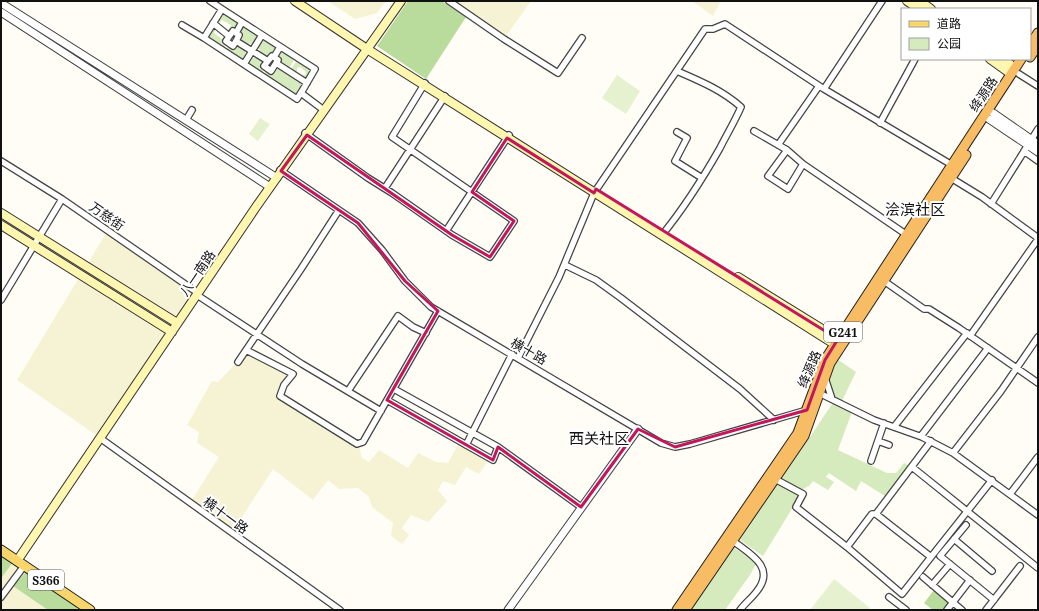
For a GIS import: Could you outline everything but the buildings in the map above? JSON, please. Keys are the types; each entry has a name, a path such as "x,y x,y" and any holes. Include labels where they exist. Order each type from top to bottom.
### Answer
{"highway":[{"name":"绛源路","path":"1033,52 1038,33"},
{"name":"绛源路","path":"677,610 798,433 825,360 839,344 884,281 991,116 1021,60"},
{"name":"绛源路","path":"685,610 804,436 830,363 839,344 907,234 952,165 1015,72 1026,60"}],"main road":[{"path":"295,1 424,84 839,344"},
{"path":"300,1 367,48"},
{"name":"八一南路","path":"367,48 397,1"},
{"name":"八一南路","path":"18,562 176,323 323,109 400,1"},
{"path":"907,1 918,8"},
{"path":"920,1 930,8"},
{"path":"992,60 1015,72"},
{"path":"1004,60 1015,72"},
{"path":"1,214 176,323"},
{"path":"1,225 171,331"},
{"name":"八一南路","path":"18,562 171,331"},
{"name":"S366","path":"1,550 86,609"}],"street":[{"path":"182,25 270,80 297,99 315,69 210,1"},
{"path":"449,1 504,39 558,73 582,38"},
{"path":"778,145 821,88 882,1"},
{"path":"1,2 186,120 278,174"},
{"path":"204,38 222,9"},
{"path":"1,12 269,187"},
{"path":"236,33 242,22"},
{"path":"213,23 229,36"},
{"path":"518,358 565,264 595,191 705,29 714,29 724,24 821,88 952,165"},
{"path":"224,51 228,43 226,41 229,36 233,31 236,33"},
{"path":"228,43 232,46 236,41 239,35 236,33"},
{"path":"244,64 262,35"},
{"path":"236,41 268,61"},
{"path":"267,68 271,70 280,47"},
{"path":"267,68 264,66 272,56 275,60 307,83"},
{"path":"880,123 914,60"},
{"path":"262,76 267,68"},
{"path":"664,233 702,178 735,120 741,106 729,96 707,84 677,71"},
{"path":"1015,72 1038,86"},
{"path":"306,134 446,231 490,257 514,220 392,137 424,84"},
{"path":"302,91 301,93 323,109"},
{"path":"385,188 445,96"},
{"path":"186,120 192,110"},
{"path":"991,116 1038,152"},
{"path":"991,204 1038,129"},
{"path":"754,131 787,150 803,164 907,234"},
{"path":"677,132 687,138 675,162 702,178"},
{"path":"446,231 508,136"},
{"path":"1028,145 1038,144"},
{"path":"1028,145 1038,161"},
{"path":"787,150 768,176 788,189 803,164"},
{"name":"万慈街","path":"1,161 62,198 256,334 302,364 381,411"},
{"name":"横十路","path":"278,174 358,223 382,250 405,281 431,307 661,443 674,447 698,442 807,410"},
{"path":"894,426 969,334 1038,239 991,204 951,178"},
{"path":"1,300 62,198"},
{"path":"238,362 339,210"},
{"path":"565,264 596,280 621,298 740,389 774,420"},
{"path":"884,281 924,309 929,309 969,334 1038,383"},
{"path":"246,350 293,374 284,385 280,396 357,444 363,442 438,311"},
{"path":"348,391 398,316 413,327 426,333"},
{"path":"954,453 1001,391 1038,337"},
{"path":"921,436 988,348"},
{"path":"466,445 471,432 512,354"},
{"path":"825,378 832,399"},
{"path":"394,389 498,447 581,507"},
{"path":"820,393 884,423 921,436 954,453 1038,515"},
{"path":"387,400 493,460 498,447"},
{"path":"871,461 884,423"},
{"path":"508,610 638,429"},
{"name":"横十一路","path":"100,438 340,610"},
{"path":"878,441 890,445"},
{"path":"847,547 872,514 876,514 931,441"},
{"path":"1010,494 1038,457"},
{"path":"912,467 1038,568"},
{"path":"775,479 803,494 796,507 847,547 902,594 992,480"},
{"path":"876,514 931,558"},
{"path":"966,524 940,556 994,600"},
{"path":"954,539 992,571"},
{"path":"732,541 762,564 765,576 758,590 740,610"},
{"path":"1,597 18,562"},
{"path":"932,585 950,564"},
{"path":"986,610 1020,566"},
{"path":"923,577 962,610"},
{"path":"947,610 970,580"},
{"path":"889,597 906,610"}],"highlighted area":[{"path":"307,135 452,235 490,257 514,221 472,192 507,138 594,193 596,189 838,339 825,360 807,410 675,447 638,429 581,507 498,447 493,460 387,400 438,311 405,281 358,223 281,171"}],"shaded area":[{"path":"328,1 386,1 377,13 355,19"},
{"path":"449,1 531,1 504,39"},
{"path":"692,1 721,1 713,16"},
{"path":"108,230 197,295 100,438 17,380"},
{"path":"248,351 293,374 280,396 359,446 362,458 369,462 379,450 408,468 418,453 436,462 448,463 460,441 490,458 479,474 466,467 455,485 443,481 438,490 447,501 428,522 411,515 402,528 409,535 402,544 391,536 393,523 372,507 369,497 358,488 339,489 328,480 313,500 273,469 233,531 190,503 219,457 197,443 199,432 187,425 212,381 218,382"},
{"path":"1,554 85,610 1,610"}],"green space":[{"path":"408,1 442,1 466,17 426,79 377,46"},
{"path":"223,12 241,23 236,32 229,35 227,33 231,25 222,20 218,25 216,23"},
{"path":"243,24 260,35 255,43 246,46 238,40 237,33"},
{"path":"214,25 217,27 214,33 222,39 225,35 227,44 224,48 206,37"},
{"path":"262,36 279,47 268,59 259,54 260,51 257,45"},
{"path":"236,42 245,48 246,55 243,62 225,51 229,45"},
{"path":"281,49 295,58 288,70 278,63 276,57"},
{"path":"258,56 266,61 262,74 245,63 249,58 255,58"},
{"path":"297,60 312,69 305,81 298,76 299,74 306,74 300,67 297,68 297,75 290,71"},
{"path":"276,65 304,82 295,96 264,75 267,70"},
{"path":"617,75 640,91 626,114 602,98"},
{"path":"260,118 270,124 258,141 249,134"},
{"path":"834,357 856,372 841,403 853,409 838,450 887,473 896,473 904,463 912,467 888,498 861,481 856,491 829,473 826,477 834,482 828,490 813,481 809,486 801,490 781,479 806,440 808,440 834,401 819,393"},
{"path":"777,484 801,494 763,556 740,540"},
{"path":"734,548 757,562 750,575 725,610 687,610 731,549"},
{"path":"1,554 13,562 2,577 1,576"},
{"path":"27,571 79,606 76,610 48,610 13,586"},
{"path":"834,579 870,608 869,610 810,610"},
{"path":"934,590 949,603 944,610 933,610 924,603"}],"district":[{"name":"浍滨社区","path":"915,209"},
{"name":"西关社区","path":"599,438"}]}
